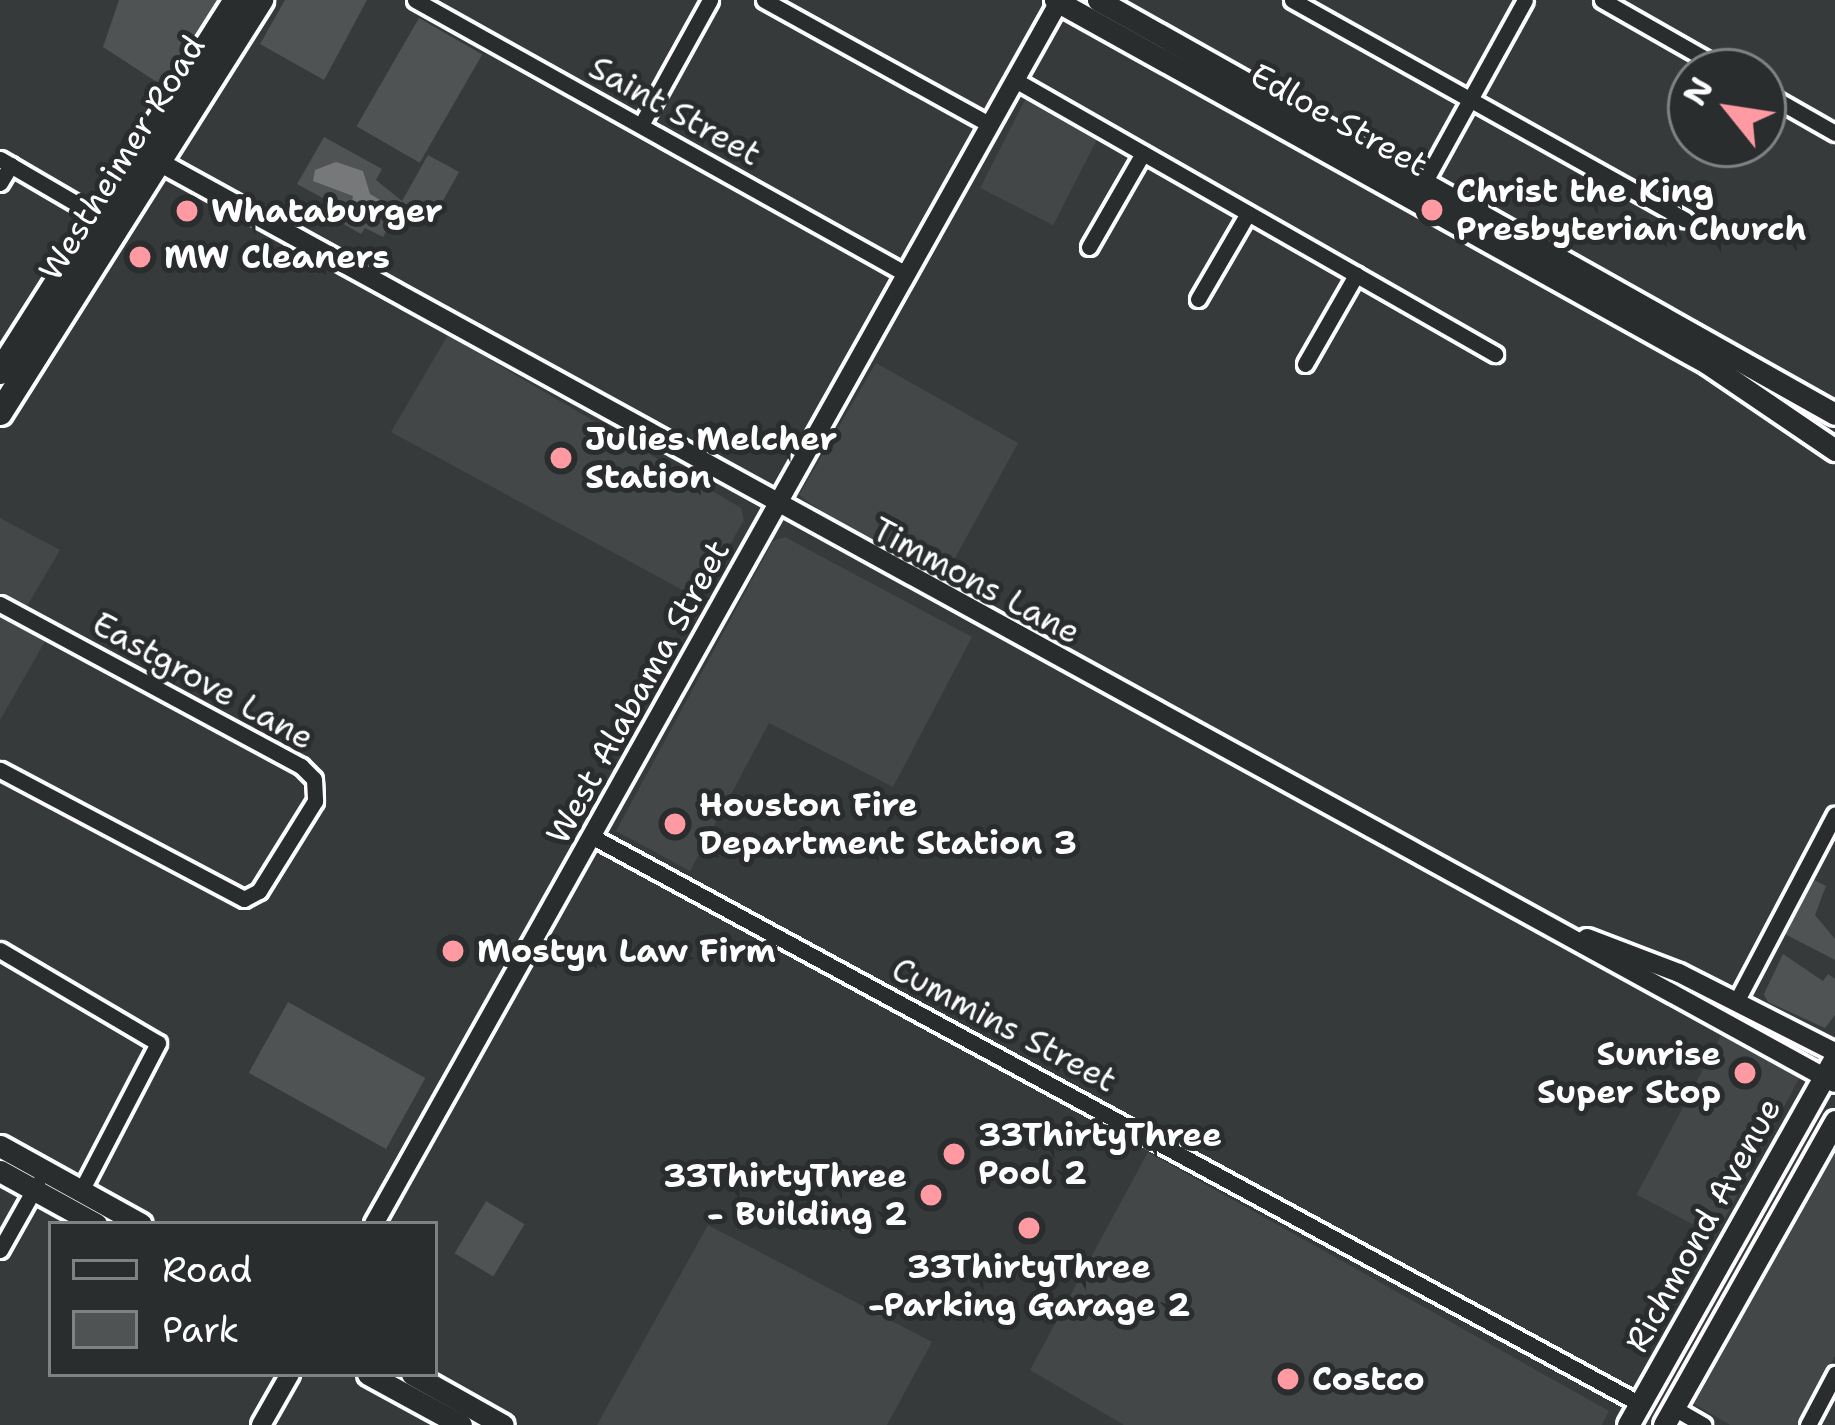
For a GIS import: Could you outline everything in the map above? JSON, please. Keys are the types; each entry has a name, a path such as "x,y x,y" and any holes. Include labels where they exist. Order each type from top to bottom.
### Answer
{"main road":[{"name":"Westheimer Road","path":"0,372 108,222 159,162 218,48 236,0"},
{"name":"Westheimer Road","path":"0,412 162,117 261,0"},
{"name":"Edloe Street","path":"1098,0 1238,90"},
{"name":"Edloe Street","path":"1058,1 1238,90 1712,355 1835,414"},
{"path":"159,162 162,117"},
{"name":"Edloe Street","path":"1712,355 1834,446"},
{"name":"Richmond Avenue","path":"1628,1425 1643,1415 1678,1337 1832,1067"},
{"name":"Richmond Avenue","path":"1667,1419 1835,1121"},
{"path":"0,1146 92,1221"},
{"path":"0,1171 81,1191 136,1221"},
{"path":"1667,1419 1658,1400 1678,1337"},
{"path":"373,1377 461,1425"},
{"path":"417,1377 503,1425"}],"street":[{"name":"Saint Street","path":"415,0 906,274"},
{"path":"641,125 710,0"},
{"path":"764,0 990,124"},
{"path":"1292,0 1684,220"},
{"path":"1419,191 1525,0"},
{"path":"1602,0 1686,48"},
{"name":"West Alabama Street","path":"376,1221 1058,1"},
{"path":"1015,80 1495,354"},
{"path":"1787,106 1835,133"},
{"path":"1089,247 1143,153"},
{"path":"0,183 5,162 108,222"},
{"name":"Timmons Lane","path":"159,162 776,507 1832,1067"},
{"path":"1198,299 1248,213"},
{"path":"1305,364 1356,275"},
{"name":"Eastgrove Lane","path":"0,604 301,766 314,779 316,801 260,891 244,899 0,770"},
{"path":"1736,1002 1835,814"},
{"name":"Cummins Street","path":"591,836 1643,1415"},
{"path":"0,950 148,1030 158,1054 81,1191"},
{"name":"Timmons Lane","path":"1675,982 1736,1002 1832,1067"},
{"path":"0,1250 39,1180"},
{"path":"1808,1425 1835,1374"},
{"path":"261,1425 288,1377"},
{"path":"1667,1419 1704,1425"}],"shaded area":[{"path":"1026,98 1099,135 1053,225 980,188"},
{"path":"336,162 363,171 370,194 387,204 375,221 362,207 360,219 349,218 353,196 313,181 315,170"},
{"path":"448,335 741,508 744,520 699,599 391,432"},
{"path":"876,363 1018,443 943,580 848,531 799,495"},
{"path":"0,518 60,550 27,606 56,622 0,720"},
{"path":"785,537 972,637 893,787 769,723 690,871 616,831 773,541"},
{"path":"1723,1032 1802,1074 1715,1236 1637,1194"},
{"path":"1835,1148 1835,1356 1798,1425 1730,1425 1691,1402"},
{"path":"1148,1152 1609,1411 1602,1425 1124,1425 1030,1370"},
{"path":"708,1225 932,1342 887,1425 597,1425"}],"green space":[{"path":"119,0 222,0 166,88 103,47"},
{"path":"285,0 367,0 324,80 260,44"},
{"path":"419,18 482,55 420,163 356,126"},
{"path":"324,137 382,169 376,180 402,201 428,155 459,172 430,224 400,207 383,237 365,228 361,234 338,221 343,209 297,184"},
{"path":"1810,878 1826,886 1815,915 1835,939 1835,960 1781,932"},
{"path":"1783,954 1823,981 1828,974 1835,979 1835,1015 1825,1028 1768,1002 1764,994"},
{"path":"288,1002 425,1078 386,1149 249,1073"},
{"path":"486,1201 525,1224 493,1276 455,1253"}],"place":[{"name":"Christ the King Presbyterian Church","path":"1432,210"},
{"name":"Whataburger","path":"187,211"},
{"name":"MW Cleaners","path":"140,257"},
{"name":"Julies Melcher Station","path":"561,458"},
{"name":"Houston Fire Department Station 3","path":"675,824"},
{"name":"Mostyn Law Firm","path":"453,951"},
{"name":"Sunrise Super Stop","path":"1745,1073"},
{"name":"33ThirtyThree Pool 2","path":"954,1154"},
{"name":"33ThirtyThree - Building 2","path":"931,1195"},
{"name":"33ThirtyThree -Parking Garage 2","path":"1029,1228"},
{"name":"Costco","path":"1288,1379"}]}
